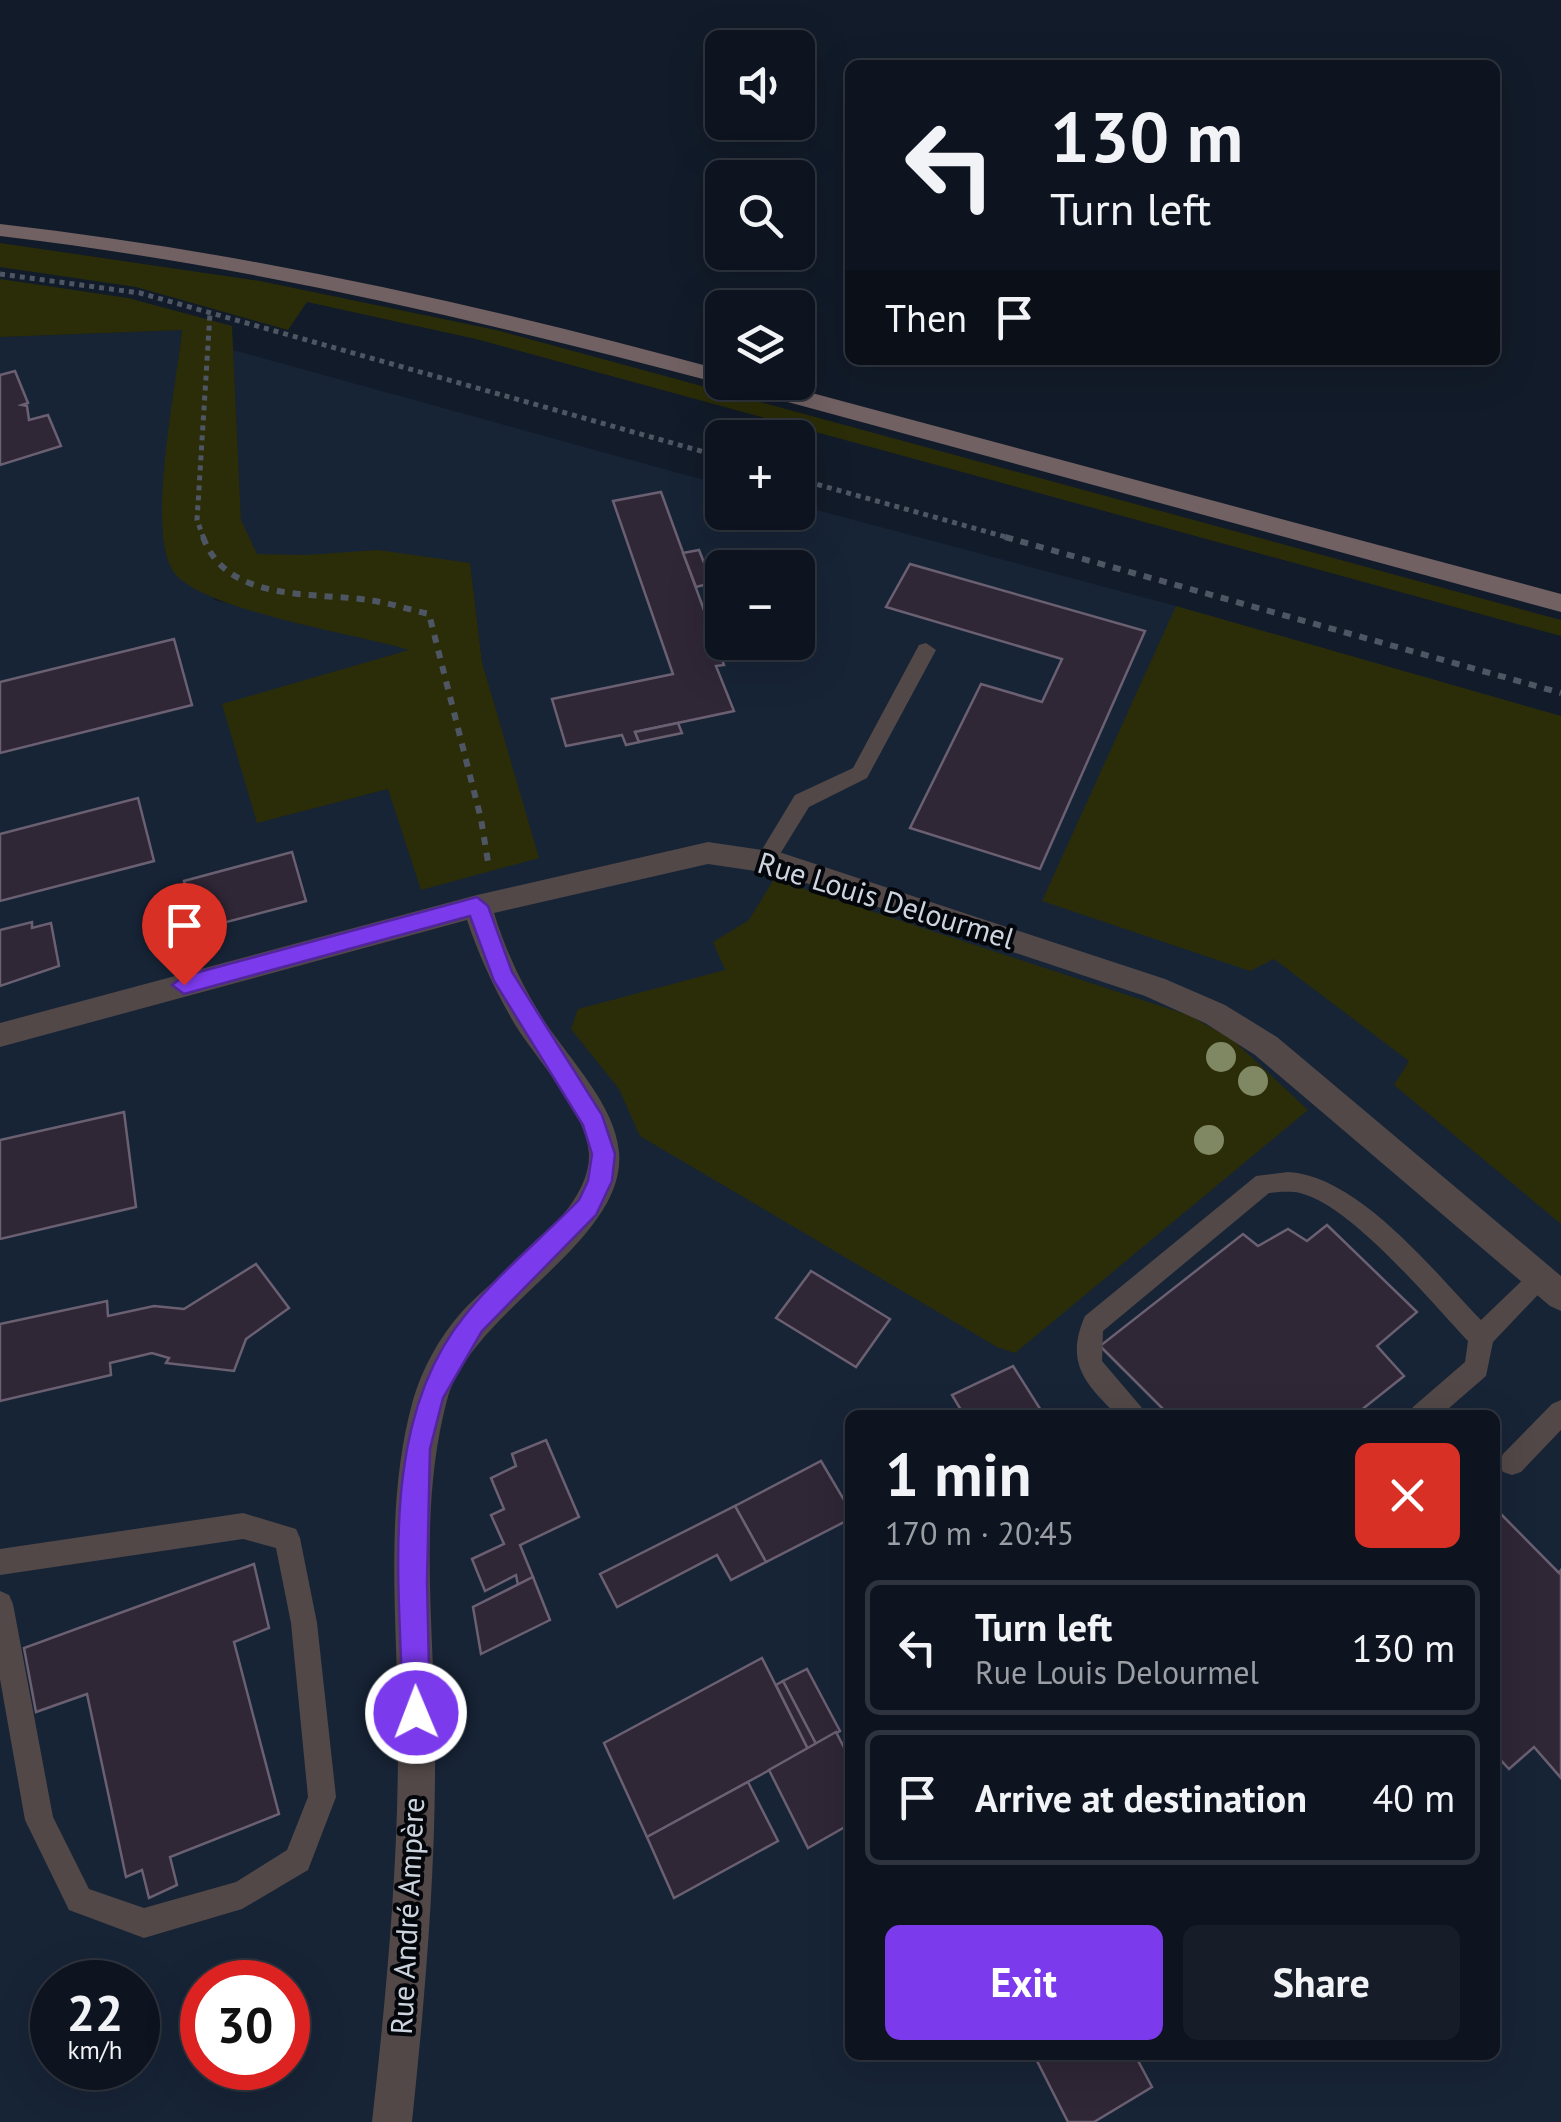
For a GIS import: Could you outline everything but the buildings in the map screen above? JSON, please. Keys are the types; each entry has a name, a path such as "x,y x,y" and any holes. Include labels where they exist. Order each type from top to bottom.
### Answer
{"main road":[{"path":"0,230 193,254 295,273 523,322 705,372"},
{"path":"808,400 1561,603"}],"street":[{"name":"Rue Louis Delourmel","path":"0,1035 488,903 708,853 765,861 1155,987 1215,1014 1266,1046 1551,1288"},
{"name":"Rue André Ampère","path":"392,2122 408,1986 418,1746 413,1581 417,1449 432,1394 452,1355 473,1323 588,1208 600,1181 604,1154 594,1122 502,974 488,903"}],"lane":[{"path":"765,861 802,802 860,773 926,650"},
{"path":"1130,1410 1090,1370 1086,1338 1094,1324 1264,1183 1308,1184 1334,1200 1381,1238 1481,1337"},
{"path":"1428,1410 1476,1368 1481,1337 1551,1288"},
{"path":"1512,1463 1561,1412"},
{"path":"0,1562 243,1526 288,1538 304,1623 322,1796 298,1860 242,1895 144,1922 79,1900 39,1820 0,1604"}],"path":[{"path":"0,274 140,292 705,453"},
{"path":"210,313 197,520 210,558 261,590 376,601 429,614 488,903"},
{"path":"815,483 1561,693"}],"shaded area":[{"path":"182,330 168,450 214,600 412,650 258,822 388,789 538,857 482,662 470,564 256,554 241,521 233,350 705,480 705,530 815,530 815,510 1176,606 1561,716 1561,2122 0,2122 0,337"}],"green space":[{"path":"0,243 260,281 496,330 705,387 705,400 753,400 1561,620 1561,636 815,432 815,420 772,420 476,339 307,302 288,330 136,287 0,267"},
{"path":"0,279 128,298 232,326 241,520 257,554 378,550 470,563 482,662 539,858 421,890 388,789 257,823 222,704 409,650 282,620 214,598 188,585 173,571 165,551 162,523 165,455 182,330 0,337"},
{"path":"1176,606 1561,716 1561,1224 1394,1085 1409,1061 1274,959 1250,971 1042,901"},
{"path":"774,879 1188,1015 1232,1039 1308,1110 1015,1353 997,1347 640,1136 619,1089 571,1029 578,1009 725,970 713,942 749,920"}],"route":[{"path":"184,985 477,906 502,974 594,1122 604,1154 600,1181 588,1208 473,1323 432,1394 417,1449 413,1581 416,1713"}]}
